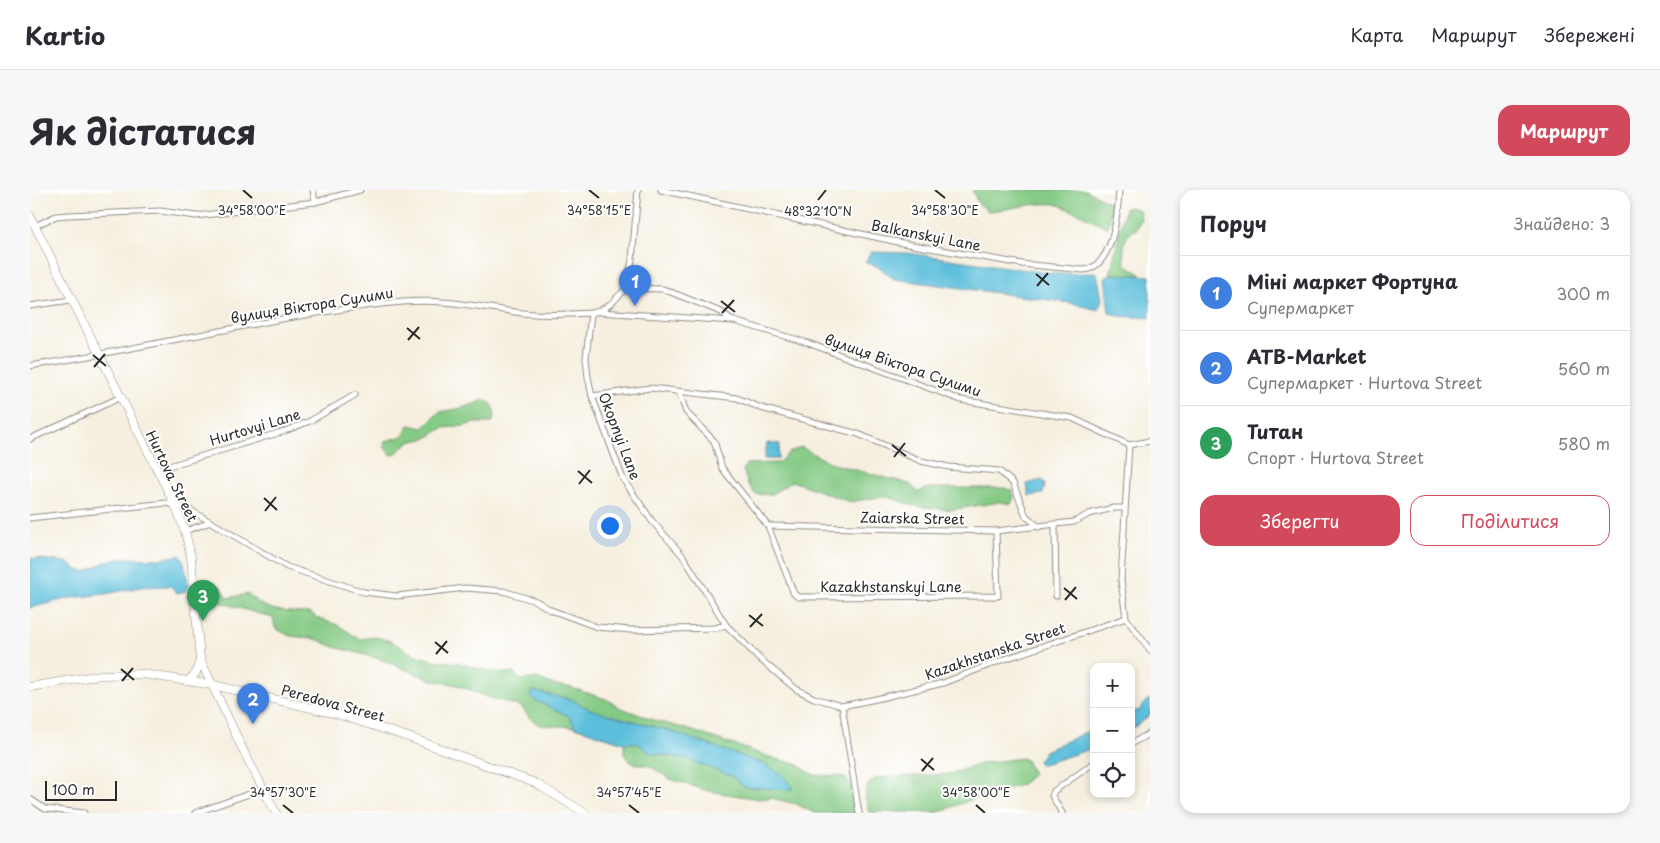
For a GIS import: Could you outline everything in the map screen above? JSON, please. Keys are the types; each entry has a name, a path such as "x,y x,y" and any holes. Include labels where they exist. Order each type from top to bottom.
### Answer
{"street":[{"path":"313,190 315,202"},
{"path":"35,226 56,216 68,215 160,211 196,216 315,202 360,190"},
{"path":"626,288 632,260 638,190"},
{"name":"Balkanskyi Lane","path":"661,190 907,244 1084,270 1093,269 1100,265 1116,225 1119,190"},
{"name":"Hurtova Street","path":"30,216 175,505 186,531 194,575 200,659 276,813"},
{"name":"вулиця Віктора Сулими","path":"599,312 614,302 626,288 664,290 721,312 734,321"},
{"path":"30,306 71,300"},
{"name":"вулиця Віктора Сулими","path":"30,366 274,320 391,303 436,300 475,304 517,312 591,314 599,312 734,321 808,343 961,400 1072,418 1129,445"},
{"name":"Okopnyi Lane","path":"591,314 586,358 592,396 624,479 652,521 683,556 726,625"},
{"path":"592,396 650,388 744,400 761,408 858,434 912,458 936,466 998,471 1013,483 1026,516 1039,527"},
{"path":"679,392 686,412 714,442 722,468 768,526"},
{"name":"Hurtovyi Lane","path":"156,470 285,431 310,421 355,395"},
{"path":"30,439 121,397"},
{"path":"1150,441 1129,445 1121,580 1126,618 1150,650"},
{"path":"30,518 153,504 175,505 187,508 208,523 287,567 342,587 379,596 396,596 466,588 503,591 536,601 551,610 597,627 630,630 715,628 726,625"},
{"name":"Zaiarska Street","path":"768,526 996,531 1074,522 1089,514 1113,508 1124,508"},
{"path":"186,531 208,523"},
{"path":"1055,524 1056,596"},
{"name":"Kazakhstanskyi Lane","path":"768,526 794,594 798,597 998,596 996,531"},
{"name":"Kazakhstanska Street","path":"726,625 760,659 796,689 814,698 842,706 943,684 1002,660 1126,618"},
{"path":"188,681 196,673 200,659"},
{"name":"Peredova Street","path":"30,687 100,675 143,674 213,685 338,714 408,737 542,786 585,813"},
{"path":"842,706 859,813"},
{"path":"1135,742 1150,733"},
{"path":"1062,813 1052,796 1054,791 1090,766"},
{"path":"195,813 263,789"},
{"path":"30,800 45,809 84,813"}],"green space":[{"path":"972,190 1086,190 1110,203 1112,209 1108,228 1055,204 1038,204 988,211 978,203"},
{"path":"1131,207 1139,210 1141,219 1136,230 1128,236 1124,244 1125,264 1142,275 1110,274 1125,208"},
{"path":"485,400 492,404 495,414 492,423 473,423 443,428 427,438 409,442 394,455 390,454 384,447 385,441 403,436 409,425 423,428 439,412 462,408"},
{"path":"801,447 833,464 910,484 918,492 928,488 1005,488 1012,491 1014,497 1011,504 1000,502 951,510 914,506 886,496 850,502 792,481 771,495 755,494 748,484 743,470 746,464 778,463 790,452"},
{"path":"208,584 221,587 227,598 248,594 266,607 285,612 311,613 317,618 338,625 359,639 375,637 391,641 413,654 432,660 459,663 496,673 514,673 521,680 538,678 554,685 569,687 606,699 619,707 656,721 687,729 776,759 795,763 814,775 840,776 847,779 852,785 857,813 814,813 796,804 771,798 759,799 708,791 670,779 648,765 639,765 629,761 624,754 624,743 575,727 539,725 528,716 522,707 487,697 457,685 432,680 377,658 334,647 316,639 290,636 275,628 273,618 209,599 204,590"},
{"path":"1022,758 1026,760 1033,774 1021,785 987,794 939,812 869,812 865,793 868,785 876,778 949,774 984,763"}],"water":[{"path":"871,252 907,253 1056,274 1097,273 1102,299 1098,310 1071,303 894,279 879,267 865,262"},
{"path":"1110,274 1150,276 1150,318 1119,316 1109,312 1105,278"},
{"path":"767,443 780,444 778,459 764,459"},
{"path":"1042,480 1045,484 1043,494 1029,496 1027,484"},
{"path":"180,555 184,563 189,587 186,591 177,593 170,586 141,587 106,594 70,598 30,608 30,558 67,562 78,570 85,572 105,562 123,558 159,559"},
{"path":"532,691 570,699 592,710 667,730 764,764 781,774 794,788 789,790 744,787 732,776 684,758 650,753 637,743 624,743 575,727 569,716 534,700 530,696"},
{"path":"1150,698 1150,715 1135,727 1135,712 1139,710"},
{"path":"1086,732 1090,732 1090,749 1040,765 1038,761 1045,751"}],"place":[{"name":"Міні маркет Фортуна","path":"635,306"},
{"name":"Титан","path":"203,621"},
{"name":"ATB-Market","path":"253,724"}]}
